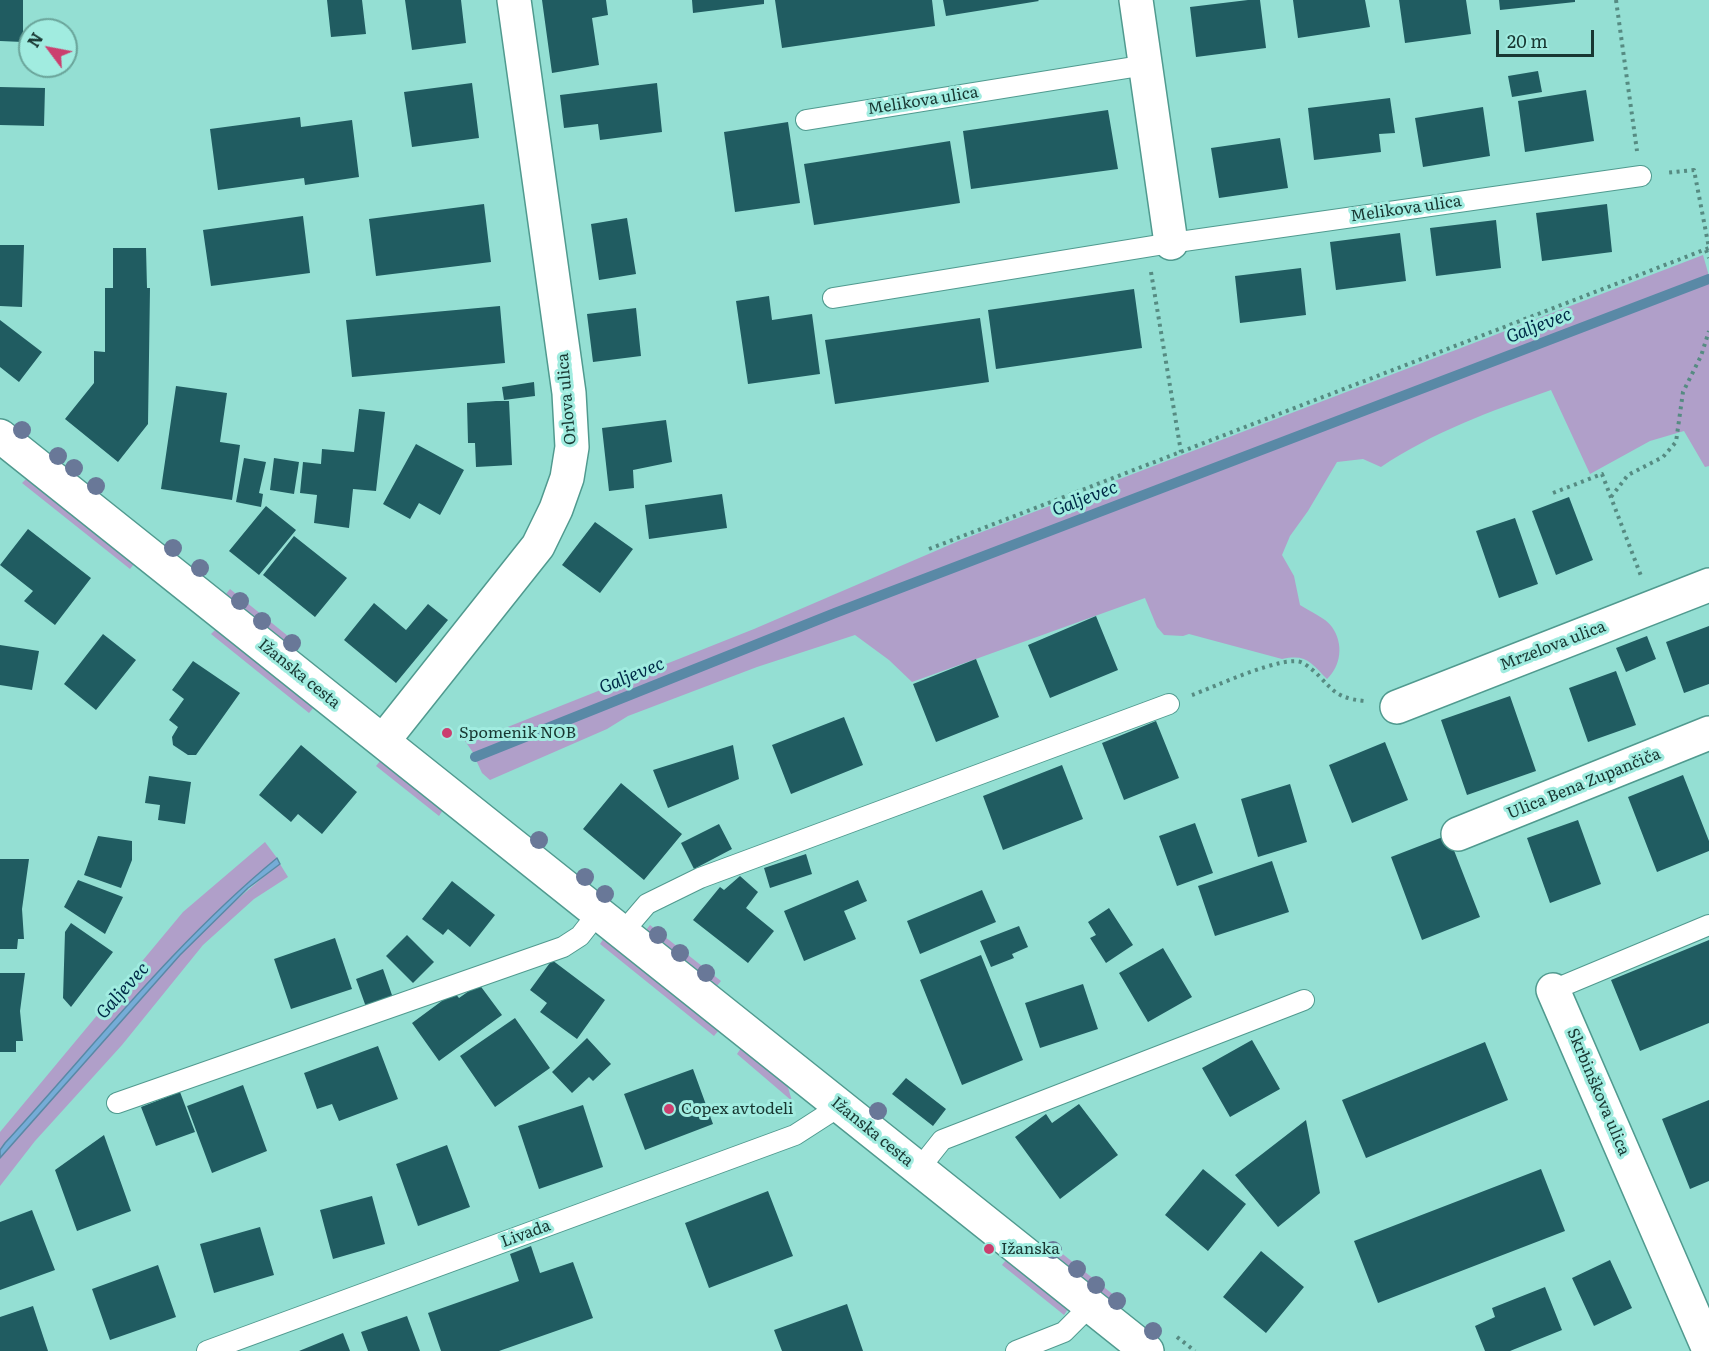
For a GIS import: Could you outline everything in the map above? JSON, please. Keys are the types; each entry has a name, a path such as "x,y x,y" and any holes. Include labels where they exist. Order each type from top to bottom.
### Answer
{"street":[{"name":"Orlova ulica","path":"383,741 529,559 556,509 567,478 572,447 569,393 514,0"},
{"path":"1137,0 1171,243"},
{"name":"Ižanska cesta","path":"0,436 1147,1351"},
{"name":"Mrzelova ulica","path":"1397,707 1709,585"},
{"name":"Ulica Bena Zupančiča","path":"1458,834 1709,733"},
{"name":"Skrbinškova ulica","path":"1553,990 1709,1350"}],"lane":[{"name":"Melikova ulica","path":"806,120 1146,65"},
{"name":"Melikova ulica","path":"833,297 1171,243 1641,176"},
{"path":"117,1103 563,947 580,936 700,878 1169,704"},
{"name":"Skrbinškova ulica","path":"1553,990 1709,925"},
{"path":"919,1168 942,1140 1304,1000"},
{"name":"Livada","path":"207,1351 795,1136 840,1106"},
{"path":"1016,1351 1064,1332 1090,1306"}],"path":[{"path":"929,549 1707,254 1709,248 1694,170 1641,176 1616,0"},
{"path":"1611,497 1628,475 1663,457 1676,442 1683,392 1701,356 1709,331"},
{"path":"1553,494 1602,474 1652,607"},
{"path":"1169,704 1278,663 1294,661 1303,663 1324,685 1350,701 1397,707"}],"shaded area":[{"path":"1703,255 1709,276 1650,300 1056,525 534,732 474,754 465,741 495,732 754,629 961,540"},
{"path":"1709,281 1709,466 1705,467 1684,431 1650,441 1590,474 1551,390 1485,414 1442,433 1381,467 1363,459 1337,462 1290,536 1282,555 1294,576 1300,605 1326,621 1336,634 1339,647 1338,661 1327,679 1312,664 1303,659 1282,659 1189,634 1164,635 1157,627 1145,598 912,682 889,660 855,635 757,667 628,716 607,729 490,780 482,773 476,760 1056,530"},
{"path":"27,478 134,564 130,569 22,483"},
{"path":"230,589 299,645 295,650 226,594"},
{"path":"216,629 314,707 309,713 211,634"},
{"path":"381,760 443,810 439,816 376,766"},
{"path":"265,842 277,858 245,885 177,951 0,1150 0,1132 183,912"},
{"path":"280,864 288,877 254,899 203,945 122,1045 35,1141 0,1186 0,1158 7,1149 171,964 242,895"},
{"path":"650,925 721,981 716,987 646,930"},
{"path":"604,938 719,1030 714,1036 600,944"},
{"path":"741,1048 787,1084 792,1101 737,1054"},
{"path":"1049,1243 1125,1304 1121,1310 1044,1249"},
{"path":"1006,1260 1068,1309 1064,1315 1002,1265"}],"water":[{"name":"Galjevec","path":"277,858 280,864 248,888 180,955 0,1158 0,1150 5,1143 136,995 204,924"}],"building":[{"path":"0,0 23,0 23,18 18,18 18,42 0,41"},
{"path":"327,0 362,0 366,34 331,37"},
{"path":"405,0 461,0 466,43 412,50"},
{"path":"542,0 606,0 608,15 592,18 599,65 552,73"},
{"path":"692,0 764,0 764,4 693,13"},
{"path":"775,0 932,0 935,26 782,48"},
{"path":"943,0 1038,0 1039,1 946,16"},
{"path":"1260,0 1266,48 1196,57 1190,7"},
{"path":"1293,0 1365,0 1370,27 1298,38"},
{"path":"1399,0 1466,0 1471,34 1405,43"},
{"path":"1499,0 1575,0 1575,2 1500,10"},
{"path":"1538,71 1542,92 1512,97 1508,76"},
{"path":"472,83 479,138 412,147 404,92"},
{"path":"657,83 662,132 600,140 598,124 564,128 560,95"},
{"path":"0,87 45,88 44,126 0,125"},
{"path":"1586,90 1594,141 1525,152 1518,101"},
{"path":"1390,98 1395,133 1379,134 1381,152 1314,160 1308,108"},
{"path":"1483,107 1490,156 1423,167 1415,118"},
{"path":"1108,110 1118,169 971,189 963,131"},
{"path":"300,117 301,127 352,120 359,177 305,185 304,178 218,190 210,129"},
{"path":"788,122 800,203 735,212 724,132"},
{"path":"1280,138 1288,188 1219,198 1211,148"},
{"path":"950,141 960,203 814,225 804,164"},
{"path":"484,204 491,262 376,276 369,219"},
{"path":"1607,204 1612,252 1542,261 1536,213"},
{"path":"303,216 310,273 211,286 203,230"},
{"path":"627,218 636,274 599,280 591,224"},
{"path":"1496,220 1501,268 1436,276 1430,228"},
{"path":"1400,233 1406,281 1336,290 1330,242"},
{"path":"0,245 24,245 22,307 0,306"},
{"path":"113,248 146,248 147,288 150,288 148,424 118,462 65,419 94,383 94,351 105,352 105,288 113,288"},
{"path":"1301,268 1306,315 1240,323 1235,276"},
{"path":"1134,289 1142,348 996,369 988,310"},
{"path":"769,296 772,320 812,314 820,374 748,384 736,301"},
{"path":"500,306 505,363 352,377 346,320"},
{"path":"636,308 641,356 593,362 587,314"},
{"path":"980,318 989,382 835,404 825,340"},
{"path":"0,320 42,352 19,382 0,367"},
{"path":"534,382 535,396 504,400 502,387"},
{"path":"176,386 227,393 220,442 240,445 232,500 161,489"},
{"path":"509,401 512,465 476,467 475,443 468,443 467,403"},
{"path":"359,409 385,412 376,491 353,489 349,528 314,523 317,495 300,493 303,462 321,464 322,449 354,452"},
{"path":"666,420 672,462 633,470 634,488 609,491 602,428"},
{"path":"416,444 464,470 440,515 419,503 410,519 383,504"},
{"path":"244,458 266,462 259,493 263,494 261,507 236,502"},
{"path":"274,458 299,462 294,494 270,490"},
{"path":"722,494 727,528 649,539 645,505"},
{"path":"1569,497 1593,560 1556,575 1532,511"},
{"path":"266,506 296,530 259,575 229,551"},
{"path":"1515,518 1538,584 1499,598 1476,531"},
{"path":"595,522 633,549 600,593 562,565"},
{"path":"28,529 91,578 55,625 24,601 33,591 0,565"},
{"path":"294,536 347,578 315,617 263,575"},
{"path":"374,603 406,630 428,604 448,620 396,683 344,640"},
{"path":"1096,616 1118,670 1050,698 1028,645"},
{"path":"1709,626 1709,684 1684,693 1666,642"},
{"path":"103,634 136,660 96,710 64,684"},
{"path":"1647,636 1656,659 1626,672 1616,648"},
{"path":"0,645 39,651 32,690 0,685"},
{"path":"976,659 999,717 936,742 913,684"},
{"path":"193,661 240,693 196,755 188,755 173,745 172,737 178,727 169,720 184,699 172,690"},
{"path":"1616,671 1636,725 1588,742 1569,688"},
{"path":"1510,696 1536,771 1467,795 1441,720"},
{"path":"844,717 863,765 791,794 772,745"},
{"path":"1156,721 1179,778 1124,800 1102,743"},
{"path":"1385,742 1408,800 1352,823 1329,765"},
{"path":"301,745 357,792 322,834 298,814 291,822 259,795"},
{"path":"733,745 739,779 668,808 653,770"},
{"path":"1062,765 1083,819 1003,850 983,796"},
{"path":"1683,775 1709,841 1709,851 1657,872 1628,797"},
{"path":"149,776 191,782 185,824 158,820 160,805 145,803"},
{"path":"621,783 682,834 644,880 583,829"},
{"path":"1290,784 1307,842 1258,857 1241,799"},
{"path":"1578,820 1601,884 1550,903 1527,838"},
{"path":"1195,823 1213,873 1177,886 1159,836"},
{"path":"719,824 732,849 694,869 681,843"},
{"path":"1448,835 1480,917 1422,940 1391,857"},
{"path":"98,836 132,841 132,860 121,888 84,875"},
{"path":"806,854 812,874 770,888 764,868"},
{"path":"0,859 29,859 22,909 24,939 18,939 17,949 0,949"},
{"path":"1272,861 1289,912 1215,936 1198,886"},
{"path":"740,876 758,892 746,908 774,931 748,963 693,920 720,887 724,890"},
{"path":"78,880 123,897 105,934 64,907"},
{"path":"858,880 867,901 844,911 856,939 804,961 784,911"},
{"path":"452,881 495,915 470,947 448,929 443,935 422,919"},
{"path":"982,890 996,922 920,954 907,921"},
{"path":"1109,908 1133,945 1106,963 1090,938 1096,935 1088,922"},
{"path":"71,923 113,952 71,1007 63,998 65,932"},
{"path":"1019,926 1028,947 1012,954 1014,958 991,967 980,941"},
{"path":"407,935 434,962 413,983 386,956"},
{"path":"335,938 352,989 291,1009 274,959"},
{"path":"1709,940 1709,1023 1640,1051 1611,980"},
{"path":"1163,948 1192,997 1148,1022 1119,973"},
{"path":"981,955 1023,1060 962,1085 920,980"},
{"path":"552,960 605,1000 577,1039 540,1012 547,1003 530,990"},
{"path":"383,969 393,998 366,1007 356,979"},
{"path":"0,973 25,973 20,1011 23,1041 16,1041 16,1052 0,1052"},
{"path":"479,984 502,1015 439,1061 412,1023 454,992 459,998"},
{"path":"1083,984 1098,1029 1040,1048 1025,1003"},
{"path":"515,1018 550,1068 495,1107 460,1056"},
{"path":"587,1038 611,1064 593,1081 589,1077 572,1093 552,1072"},
{"path":"1252,1040 1280,1089 1230,1117 1202,1068"},
{"path":"1485,1042 1508,1100 1366,1158 1342,1100"},
{"path":"378,1046 398,1099 339,1121 332,1104 317,1109 304,1073"},
{"name":"Copex avtodeli","path":"693,1069 713,1124 645,1150 624,1094"},
{"path":"906,1078 946,1109 933,1126 892,1094"},
{"path":"243,1085 267,1151 212,1173 187,1106"},
{"path":"180,1092 195,1132 156,1146 141,1107"},
{"path":"1709,1100 1709,1181 1690,1189 1662,1119"},
{"path":"1079,1104 1118,1155 1060,1199 1015,1137 1046,1114 1052,1123"},
{"path":"583,1105 603,1167 539,1189 518,1126"},
{"path":"1306,1120 1320,1193 1278,1227 1235,1175"},
{"path":"104,1135 131,1211 77,1231 55,1170"},
{"path":"447,1145 470,1207 418,1226 396,1164"},
{"path":"1203,1169 1246,1204 1208,1251 1165,1215"},
{"path":"1541,1169 1565,1231 1378,1303 1354,1241"},
{"path":"768,1191 793,1256 709,1288 685,1223"},
{"path":"372,1196 385,1244 333,1259 320,1210"},
{"path":"32,1210 55,1270 0,1290 0,1222"},
{"path":"260,1227 274,1275 214,1293 200,1244"},
{"path":"531,1246 540,1273 573,1262 593,1318 499,1351 441,1351 428,1313 519,1281 510,1254"},
{"path":"1261,1251 1304,1287 1266,1333 1223,1297"},
{"path":"1610,1260 1632,1308 1594,1326 1572,1278"},
{"path":"158,1265 176,1317 110,1340 92,1289"},
{"path":"1545,1287 1562,1330 1510,1351 1485,1351 1475,1326 1495,1317 1492,1308"},
{"path":"847,1304 863,1351 782,1351 774,1330"},
{"path":"33,1306 48,1351 0,1351 0,1317"},
{"path":"407,1316 420,1351 368,1351 361,1332"},
{"path":"343,1333 350,1351 299,1351"}],"waterway":[{"name":"Galjevec","path":"475,757 835,613 1709,279"}],"place":[{"name":"Spomenik NOB","path":"447,733"},
{"name":"Copex avtodeli","path":"669,1109"},
{"name":"Ižanska","path":"989,1249"}]}
